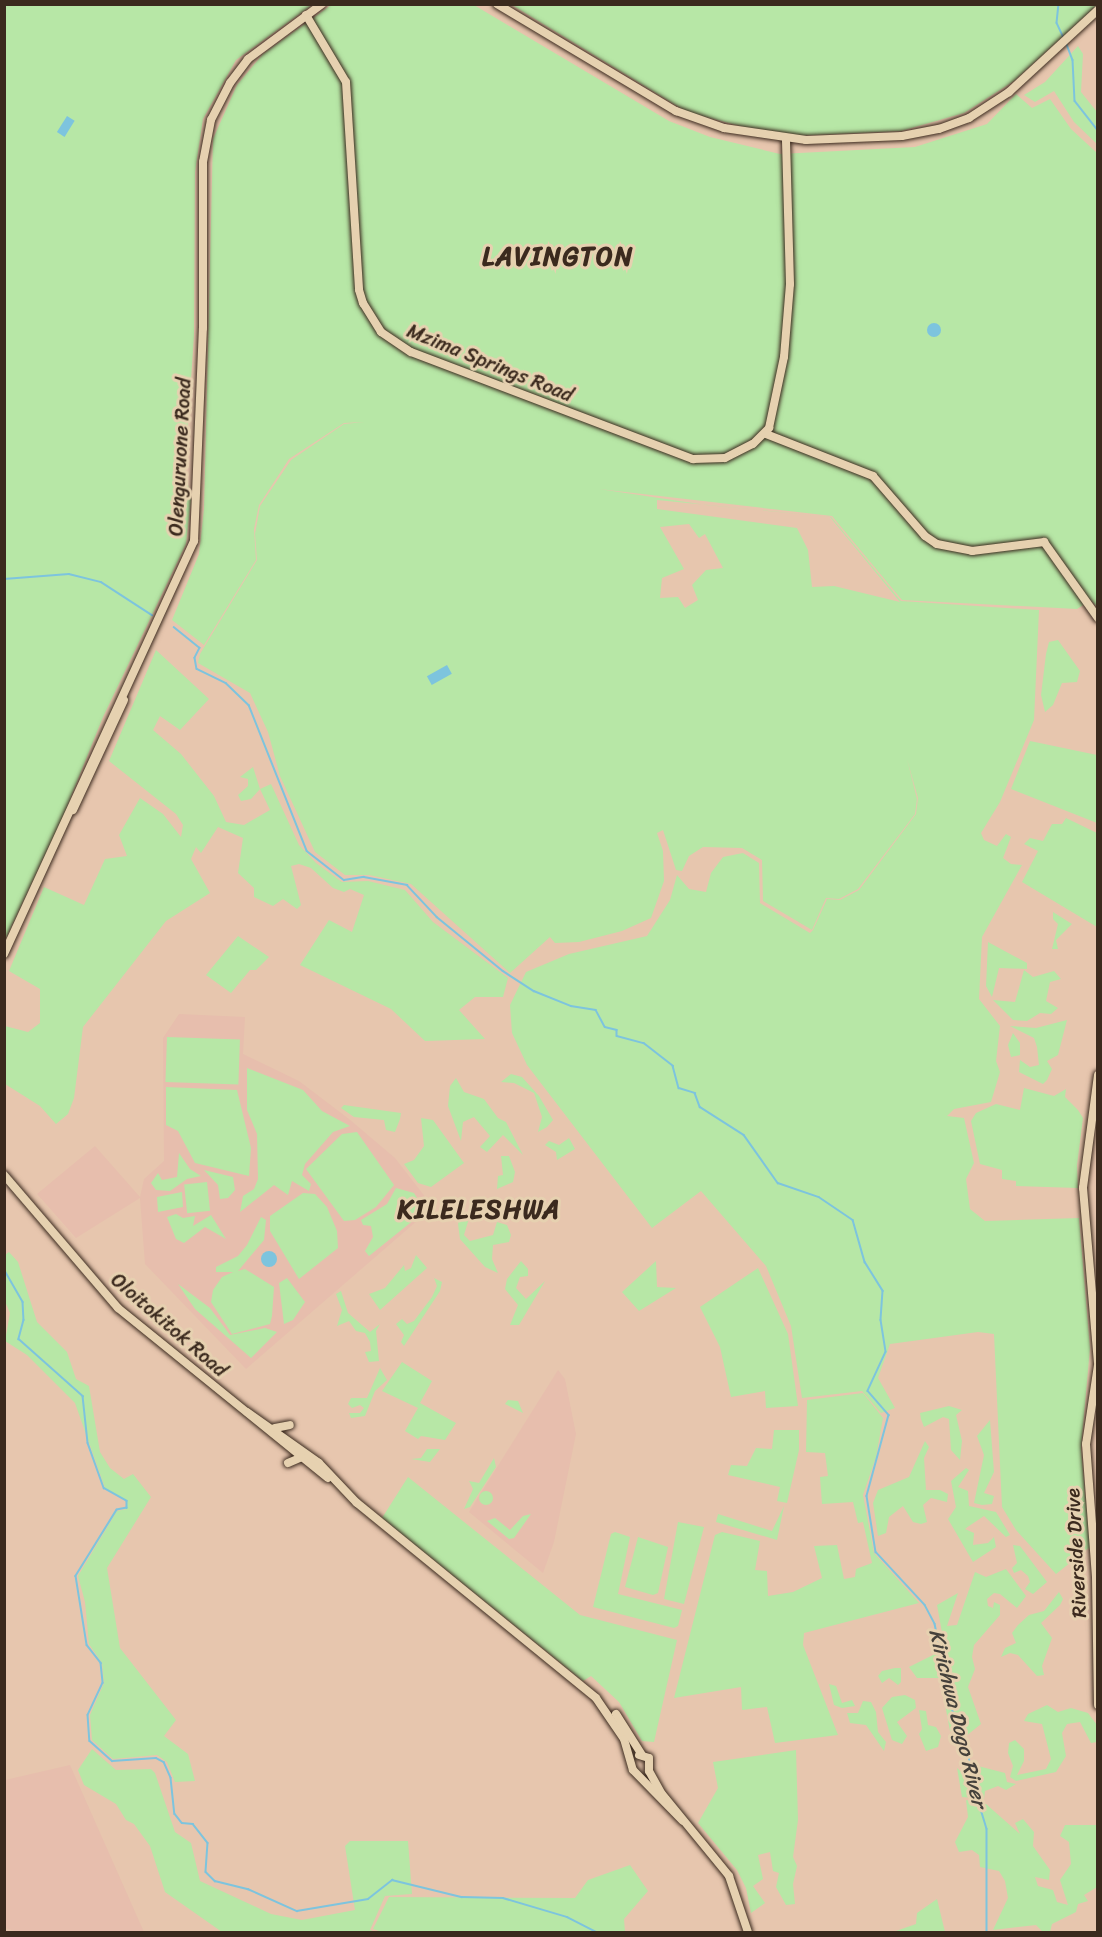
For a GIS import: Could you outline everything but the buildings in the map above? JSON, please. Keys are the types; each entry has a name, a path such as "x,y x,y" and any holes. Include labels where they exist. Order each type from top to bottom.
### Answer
{"street":[{"name":"Olenguruone Road","path":"4,954 73,810 100,740 118,703 124,700 188,558 197,526 203,162 212,120 226,90 248,59 322,4"},
{"path":"497,4 676,111 724,128 786,140 877,138 952,125 1009,92 1098,10"},
{"name":"Mzima Springs Road","path":"306,15 346,82 359,290 363,303 381,332 411,352 693,459 726,458 766,434"},
{"path":"786,140 790,284 784,357 766,434 873,476 926,536 937,544 972,551 1044,542 1098,618"},
{"name":"Riverside Drive","path":"1098,1075 1083,1188 1098,1363 1086,1444 1097,1586 1098,1704"},
{"name":"Oloitokitok Road","path":"5,1175 118,1308 333,1480 596,1698"},
{"name":"Oloitokitok Road","path":"247,1412 274,1428 319,1463 333,1480"},
{"path":"274,1428 290,1425"},
{"path":"288,1462 302,1457"},
{"path":"596,1698 614,1712 642,1755 650,1761 645,1773"},
{"path":"596,1698 615,1721 632,1762 633,1770 645,1773 729,1876 748,1932"},
{"path":"632,1762 642,1755"}],"shaded area":[{"path":"179,1014 245,1017 243,1054 299,1081 349,1119 395,1158 433,1207 246,1369 145,1264 140,1198 76,1238 37,1194 95,1146 140,1197 144,1179 164,1161 163,1038"},
{"path":"558,1370 565,1379 576,1434 554,1542 543,1573 469,1512"},
{"path":"70,1765 144,1932 18,1932 5,1928 5,1780"}],"green space":[{"path":"5,5 312,5 236,60 203,119 195,172 194,335 185,470 191,500 186,544 103,717 64,814 5,940"},
{"path":"331,5 474,5 669,121 710,137 780,154 915,147 987,124 1016,94 1032,108 1050,99 1071,129 1097,153 1097,607 1091,600 1077,609 902,600 832,516 599,489 702,504 657,500 657,509 797,528 808,550 812,587 834,586 900,602 830,517 788,513 831,517 901,601 1039,610 1034,720 1000,802 981,833 984,840 997,846 1006,834 1011,837 1003,858 1011,864 1022,865 982,937 979,999 1000,1026 996,1061 1000,1072 991,1102 954,1109 947,1116 964,1118 974,1163 966,1179 970,1209 985,1221 1079,1218 1090,1348 1081,1449 1090,1547 1056,1574 1016,1530 1002,1507 994,1334 978,1332 890,1344 878,1378 895,1408 881,1413 862,1391 802,1398 791,1326 766,1266 701,1191 652,1228 527,1065 512,1033 510,1005 526,972 569,954 647,936 670,900 677,875 689,889 706,892 711,873 723,857 743,853 759,863 760,903 810,933 813,930 827,899 840,900 859,890 916,814 918,798 907,759 917,799 915,814 858,889 839,899 826,898 812,930 763,901 762,860 742,848 703,847 689,856 682,871 676,870 663,830 657,833 663,851 664,881 651,918 622,931 579,942 555,943 550,937 510,973 411,884 369,875 345,875 315,852 280,776 268,732 250,693 198,663 200,654 257,560 255,534 260,506 291,460 344,424 364,422 344,423 289,459 259,505 254,529 256,560 204,645 172,620 199,554 204,509 213,139 237,85 263,54","holes":["689,524 699,538 705,534 723,568 706,570 692,585 698,600 685,608 678,597 660,598 662,578 684,569 660,527"]},
{"path":"512,5 1097,5 1014,81 964,113 901,131 792,136 771,134 687,112"},
{"path":"1078,46 1083,54 1081,92 1097,112 1097,144 1074,122 1054,91 1035,102 1024,95 1045,82"},
{"path":"1058,640 1080,671 1077,682 1062,683 1053,705 1045,712 1041,695 1046,654 1049,642"},
{"path":"156,650 209,699 180,730 160,716 153,730 181,754 214,796 226,822 244,825 270,810 260,789 271,784 299,845 316,863 342,882 368,881 405,890 433,922 508,978 503,997 475,997 459,1010 485,1039 425,1041 391,1009 300,965 329,920 352,932 364,895 350,889 344,892 333,888 311,868 299,864 291,866 301,905 297,909 283,899 273,906 254,897 254,888 238,873 243,838 218,827 201,853 196,847 191,859 210,893 166,921 83,1027 74,1098 68,1114 56,1124 40,1106 5,1084 5,1026 28,1032 40,1023 40,989 9,971 44,887 84,905 105,859 127,856 119,835 140,798 163,814 181,837 183,825 176,814 109,761"},
{"path":"1030,741 1097,755 1097,823 1011,789"},
{"path":"253,767 260,789 251,799 241,801 238,795 248,786 248,779 240,777"},
{"path":"1066,818 1097,833 1097,927 1022,882 1038,851 1024,844 1030,838 1043,841 1052,824 1062,824"},
{"path":"1053,912 1072,924 1056,940 1058,949 1052,949 1058,924 1053,919"},
{"path":"238,936 269,957 256,970 250,970 231,993 206,975"},
{"path":"988,942 1027,963 1027,969 999,968 992,997 986,986"},
{"path":"1024,970 1033,977 1054,971 1061,979 1050,982 1046,1001 1058,1008 1051,1014 1040,1013 1027,1021 1013,1020 993,1000 1015,1002"},
{"path":"1067,1020 1058,1055 1047,1061 1052,1069 1047,1080 1043,1084 1019,1072 1020,1060 1030,1067 1039,1065 1037,1047 1034,1038 1010,1026 1036,1028"},
{"path":"1013,1033 1020,1043 1020,1055 1011,1057 1008,1045"},
{"path":"167,1037 240,1040 238,1085 165,1082"},
{"path":"247,1068 303,1090 322,1111 350,1126 333,1132 305,1164 302,1175 311,1184 309,1191 292,1181 288,1195 274,1185 240,1212 243,1196 254,1189 258,1179 257,1134 247,1110"},
{"path":"511,1074 522,1077 539,1096 553,1120 547,1127 538,1132 542,1117 534,1093 514,1083 501,1082"},
{"path":"456,1078 464,1092 484,1099 498,1118 506,1122 523,1155 503,1135 487,1152 480,1147 490,1136 474,1117 463,1122 461,1141 448,1106 450,1086"},
{"path":"166,1087 237,1090 251,1148 249,1176 195,1163 178,1131 166,1125"},
{"path":"1024,1088 1054,1096 1066,1089 1065,1097 1083,1118 1077,1165 1078,1188 1016,1186 1016,1181 1002,1179 1002,1170 980,1164 971,1121 976,1113 996,1104 1020,1110"},
{"path":"344,1105 401,1113 400,1119 395,1132 386,1130 384,1120 354,1117 341,1108"},
{"path":"421,1118 433,1120 464,1163 431,1187 418,1183 404,1164 414,1160 424,1146"},
{"path":"357,1132 394,1185 376,1207 355,1220 344,1221 306,1169 342,1134"},
{"path":"569,1138 575,1149 557,1160 556,1152 545,1145 549,1141 559,1145"},
{"path":"179,1153 190,1169 201,1176 187,1179 170,1191 156,1190 151,1183 158,1173 162,1180 177,1177"},
{"path":"501,1156 509,1156 515,1172 513,1182 497,1189 498,1176 503,1175"},
{"path":"204,1170 233,1177 235,1190 228,1198 220,1199 218,1185"},
{"path":"207,1182 210,1211 187,1213 184,1184"},
{"path":"396,1188 414,1193 425,1211 369,1256 365,1251 373,1237 371,1226 363,1225 361,1220 387,1204"},
{"path":"182,1192 183,1207 158,1212 157,1197"},
{"path":"303,1193 315,1194 327,1207 337,1231 338,1248 299,1279 270,1231 270,1216"},
{"path":"486,1199 494,1205 507,1203 513,1211 500,1219 491,1216 481,1205"},
{"path":"462,1211 470,1215 464,1235 470,1241 493,1235 497,1222 507,1225 511,1235 509,1242 493,1245 492,1259 498,1273 485,1267 460,1239 458,1224"},
{"path":"176,1214 183,1218 195,1216 193,1226 211,1215 226,1239 205,1227 184,1243 176,1239 167,1217"},
{"path":"261,1217 266,1220 264,1240 238,1271 245,1269 274,1287 272,1316 270,1324 232,1334 211,1302 213,1290 222,1277 233,1272 216,1272 216,1267 238,1256 247,1245"},
{"path":"9,1252 18,1262 37,1322 67,1352 76,1379 89,1386 100,1452 110,1468 124,1479 133,1474 151,1497 107,1568 120,1648 176,1720 164,1736 188,1754 195,1781 175,1782 167,1762 157,1755 113,1759 92,1740 90,1715 104,1683 102,1663 89,1644 85,1602 78,1576 117,1511 127,1509 127,1501 105,1488 75,1403 27,1355 5,1341 10,1313 4,1299 5,1255"},
{"path":"416,1255 427,1268 380,1310 369,1294 385,1288 404,1265 405,1271 411,1268"},
{"path":"521,1261 528,1269 528,1276 520,1277 516,1288 526,1299 545,1281 519,1325 510,1325 518,1305 505,1289 507,1279"},
{"path":"656,1261 657,1287 676,1288 639,1311 622,1292"},
{"path":"758,1268 788,1334 798,1406 766,1408 765,1391 731,1397 720,1347 700,1307"},
{"path":"287,1278 305,1302 293,1320 284,1324 279,1283"},
{"path":"434,1278 442,1282 440,1291 404,1346 401,1342 404,1335 396,1324 402,1319 407,1324 414,1321 432,1297 437,1286"},
{"path":"178,1284 210,1308 230,1335 265,1328 277,1332 251,1358 195,1309"},
{"path":"341,1291 348,1313 370,1332 380,1324 376,1331 379,1361 369,1362 365,1352 371,1351 370,1342 365,1333 356,1331 349,1321 337,1326 342,1310 336,1294"},
{"path":"402,1362 432,1381 420,1403 456,1423 445,1440 421,1436 418,1439 405,1431 418,1408 382,1391"},
{"path":"380,1368 387,1380 375,1391 365,1416 351,1418 349,1413 360,1413 364,1408 360,1405 352,1408 348,1404 351,1398 367,1398"},
{"path":"863,1393 883,1418 876,1457 863,1495 874,1553 919,1603 804,1633 803,1645 838,1735 775,1743 767,1707 742,1710 741,1687 674,1698 715,1535 722,1532 760,1541 755,1570 767,1571 768,1596 793,1592 822,1578 814,1546 837,1545 844,1579 855,1577 856,1569 872,1563 863,1522 858,1523 853,1502 822,1504 820,1477 828,1476 825,1453 806,1452 807,1400"},
{"path":"508,1400 518,1401 523,1413 505,1404"},
{"path":"949,1406 962,1410 956,1415 962,1441 960,1460 951,1450 949,1419 943,1417 924,1427 921,1419 920,1413"},
{"path":"990,1420 994,1472 984,1493 994,1496 992,1504 982,1505 974,1503 984,1455 977,1436"},
{"path":"774,1430 799,1430 799,1450 787,1503 777,1501 780,1487 728,1475 731,1465 747,1466 756,1448 772,1449"},
{"path":"925,1441 929,1447 924,1458 926,1490 940,1490 948,1494 947,1502 931,1498 923,1505 927,1522 921,1524 913,1522 903,1506 889,1517 886,1533 878,1536 873,1503 878,1490 909,1477"},
{"path":"427,1449 440,1449 430,1462 411,1459 421,1458"},
{"path":"494,1458 496,1467 470,1507 464,1509 473,1489 469,1481 479,1483"},
{"path":"966,1468 969,1470 958,1487 968,1491 969,1506 996,1512 1010,1535 1006,1537 984,1516 969,1526 965,1529 974,1533 973,1545 988,1543 994,1537 996,1547 973,1562 948,1519 956,1507 951,1481"},
{"path":"408,1477 580,1615 677,1640 654,1742 642,1741 619,1702 591,1676 583,1681 382,1518"},
{"path":"486,1491 491,1493 493,1498 491,1503 486,1505 481,1503 479,1498 481,1493"},
{"path":"784,1506 777,1540 716,1522 718,1514 772,1531"},
{"path":"531,1514 514,1538 509,1539 487,1521 495,1518 510,1530 523,1516"},
{"path":"678,1522 704,1527 684,1604 664,1599"},
{"path":"615,1532 630,1537 618,1594 682,1610 678,1626 674,1628 593,1607 611,1534"},
{"path":"638,1537 668,1547 658,1593 653,1595 625,1587"},
{"path":"1013,1545 1020,1546 1047,1582 1033,1594 1025,1589 1030,1582 1028,1576 1021,1570 1014,1573 1012,1568 1017,1563"},
{"path":"1006,1569 1026,1596 1017,1608 1000,1594 994,1593 987,1599 988,1606 993,1608 994,1602 1000,1605 1000,1615 974,1645 972,1657 975,1669 968,1687 981,1724 966,1736 950,1731 940,1678 917,1678 909,1667 945,1649 937,1605 958,1593 947,1626 957,1625 975,1572 986,1577"},
{"path":"1059,1592 1063,1599 1060,1605 1041,1623 1052,1638 1042,1666 1044,1675 1037,1676 1018,1655 1010,1653 1001,1657 1005,1648 1016,1643 1012,1633 1018,1625 1029,1615 1044,1611"},
{"path":"901,1668 901,1682 898,1685 889,1678 882,1683 878,1676 882,1671"},
{"path":"829,1684 836,1686 842,1703 852,1700 855,1706 842,1708 834,1705"},
{"path":"905,1695 915,1700 916,1708 897,1722 907,1736 902,1744 892,1740 882,1708 892,1697"},
{"path":"863,1701 871,1702 876,1712 878,1732 886,1742 884,1751 866,1725 850,1723 847,1713 858,1713"},
{"path":"1047,1705 1058,1712 1071,1708 1088,1713 1097,1725 1097,1742 1091,1743 1080,1722 1067,1724 1062,1733 1066,1756 1056,1772 1016,1781 1010,1777 1013,1766 1008,1753 1009,1743 1015,1740 1024,1749 1024,1761 1017,1775 1046,1769 1051,1759 1042,1724 1024,1721 1028,1714"},
{"path":"919,1710 926,1711 928,1725 936,1727 941,1736 938,1747 926,1751 919,1734 922,1729"},
{"path":"92,1749 116,1770 151,1769 155,1773 175,1832 191,1843 200,1881 271,1914 302,1920 355,1910 345,1846 350,1841 408,1841 412,1894 385,1896 370,1930 376,1932 222,1932 165,1892 150,1846 134,1824 126,1820 116,1804 84,1785 78,1770"},
{"path":"796,1750 798,1820 793,1857 797,1866 793,1884 795,1904 786,1905 776,1887 779,1873 773,1871 770,1852 758,1855 763,1879 753,1886 765,1903 751,1913 746,1888 737,1870 698,1823 718,1788 713,1762"},
{"path":"978,1766 1005,1773 1007,1782 1016,1784 1006,1790 998,1786 985,1791 984,1799 962,1797 957,1768 965,1775"},
{"path":"966,1800 986,1804 1020,1834 1015,1823 1023,1819 1034,1832 1033,1846 1050,1870 1049,1880 1035,1877 1038,1886 1053,1890 1057,1902 1068,1905 1060,1880 1071,1864 1069,1842 1060,1836 1065,1825 1097,1825 1097,1887 1084,1895 1088,1901 1078,1904 1076,1912 1052,1924 1050,1932 1043,1932 1036,1925 993,1930 1008,1898 1005,1881 999,1871 980,1867 979,1855 972,1850 959,1852 955,1842 968,1817"},
{"path":"630,1865 648,1891 624,1919 625,1932 382,1932 373,1929 389,1897 575,1898 588,1880"},
{"path":"937,1899 945,1932 893,1932 916,1924 917,1913"}],"water":[{"path":"67,116 75,121 65,137 57,132"},
{"path":"931,323 937,323 941,330 937,337 931,337 927,333 927,327"},
{"path":"447,665 452,674 432,685 427,676"},
{"path":"269,1251 277,1259 269,1267 261,1259"}],"waterway":[{"path":"1059,4 1057,23 1064,38"},
{"path":"1066,42 1073,60 1075,101 1098,130"},
{"name":"Kirichwa Dogo River","path":"4,579 69,574 101,582 152,615"},
{"name":"Kirichwa Dogo River","path":"174,627 200,648 195,658 197,669 226,683 249,705 307,851 344,880 364,877 407,885 437,917 503,971 534,991 571,1006 596,1010 605,1027 617,1030 617,1036 644,1043 673,1066 679,1088 695,1093 700,1107 744,1135 778,1183 819,1197 853,1220 865,1262 883,1291 881,1320 886,1352 868,1391 889,1415 867,1496 876,1552 925,1605 935,1624 956,1725 969,1753 971,1776 987,1829 987,1932"},
{"path":"4,1269 23,1302 24,1320 19,1339 83,1396 88,1443 104,1488 127,1501 127,1508 117,1510 76,1576 87,1645 101,1663 103,1683 88,1715 90,1741 112,1761 156,1758 164,1762 171,1778 175,1814 182,1823 193,1824 208,1843 206,1872 215,1881 248,1889 297,1911 368,1899 392,1880 462,1897 503,1898 567,1917 597,1932"}],"district":[{"name":"LAVINGTON","path":"558,257"},
{"name":"KILELESHWA","path":"479,1210"}]}
